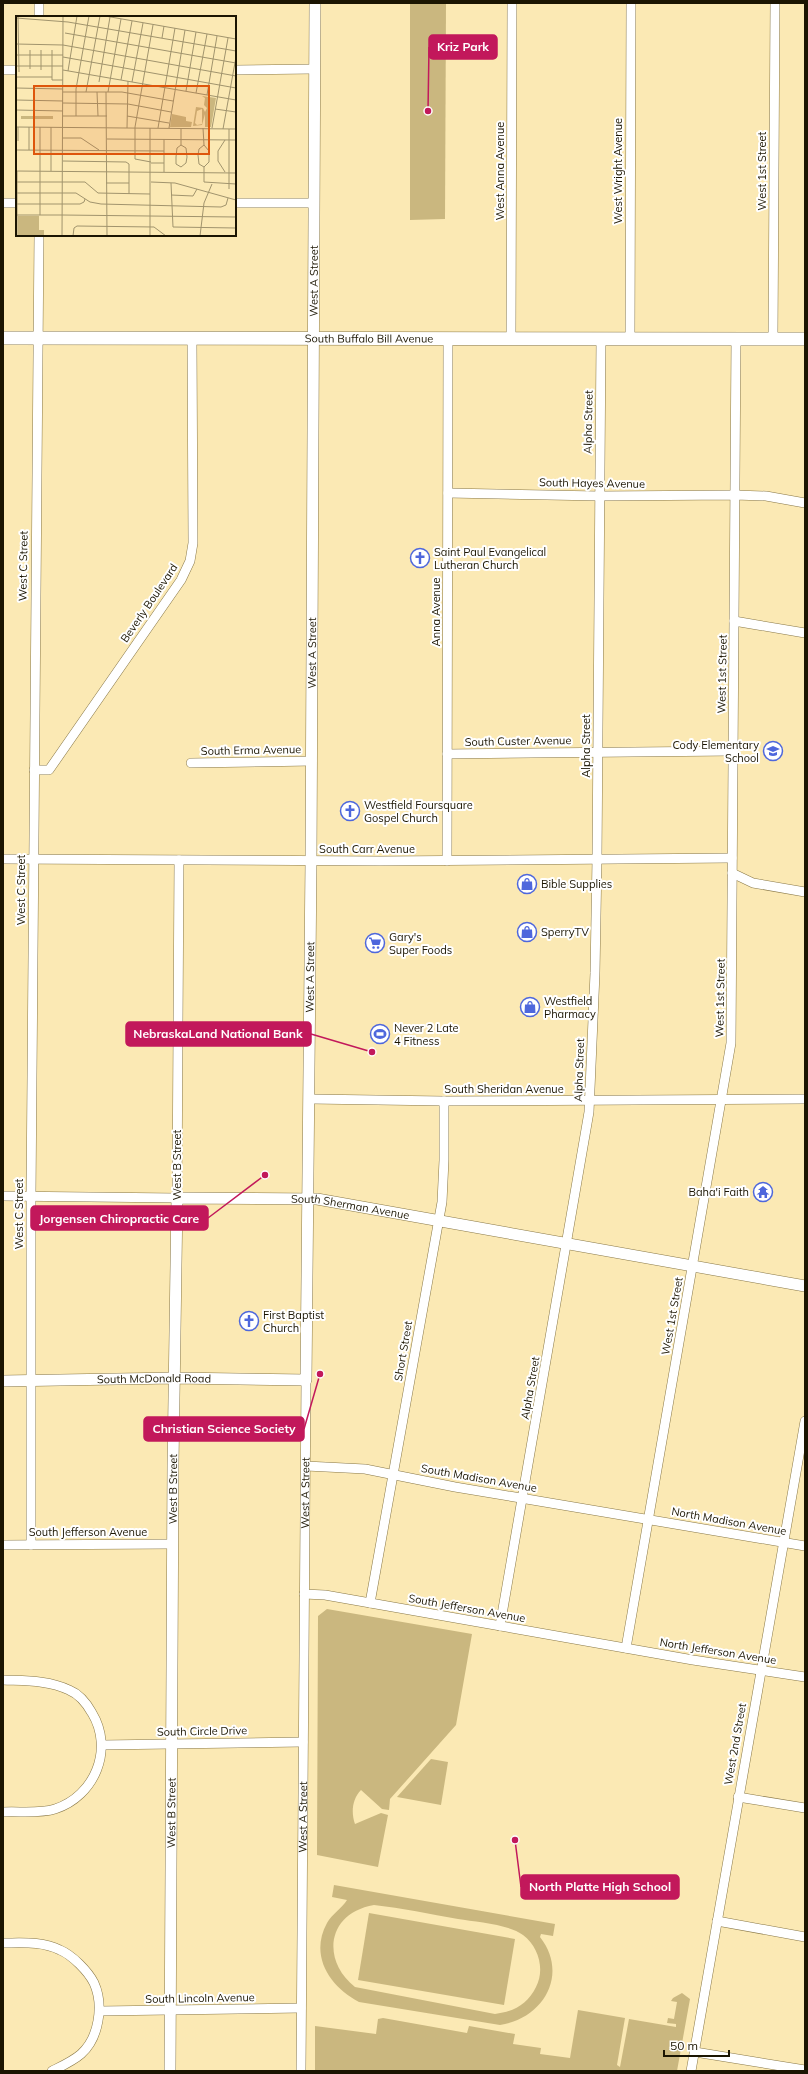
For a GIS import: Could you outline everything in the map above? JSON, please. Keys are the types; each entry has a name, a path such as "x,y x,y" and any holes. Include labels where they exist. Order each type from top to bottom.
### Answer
{"main road":[{"name":"South Buffalo Bill Avenue","path":"3,338 805,339"}],"street":[{"path":"39,3 39,16"},
{"name":"West A Street","path":"301,2071 304,1594 310,1099 315,3"},
{"name":"West Anna Avenue","path":"511,339 512,3"},
{"name":"West Wright Avenue","path":"630,339 631,3"},
{"name":"West 1st Street","path":"773,339 775,3"},
{"path":"236,70 314,69"},
{"path":"3,70 16,70"},
{"path":"3,203 16,203"},
{"path":"236,203 314,203"},
{"name":"West C Street","path":"31,1545 31,1197 39,236"},
{"name":"Beverly Boulevard","path":"34,770 49,770 181,580 190,561 193,543 192,338"},
{"name":"Anna Avenue","path":"447,861 448,339"},
{"name":"Alpha Street","path":"500,1626 567,1244 590,1100 597,859 601,339"},
{"name":"West 1st Street","path":"626,1648 731,1042 736,339"},
{"name":"South Hayes Avenue","path":"448,493 599,496 735,495 766,496 805,503"},
{"path":"734,621 805,633"},
{"name":"South Custer Avenue","path":"447,754 598,751 733,751"},
{"name":"South Erma Avenue","path":"191,763 312,761"},
{"name":"South Carr Avenue","path":"3,859 447,861 732,858"},
{"name":"West B Street","path":"170,2071 179,860"},
{"path":"732,873 753,883 805,892"},
{"name":"South Sheridan Avenue","path":"310,1099 444,1101 805,1099"},
{"name":"Short Street","path":"370,1603 442,1202 444,1101"},
{"name":"South Sherman Avenue","path":"3,1196 309,1199 805,1286"},
{"name":"South McDonald Road","path":"3,1381 174,1378 306,1380"},
{"name":"West 2nd Street","path":"691,2071 760,1670 805,1421"},
{"name":"South Madison Avenue","path":"306,1466 358,1468 649,1519"},
{"name":"North Madison Avenue","path":"649,1519 805,1546"},
{"name":"South Jefferson Avenue","path":"3,1545 173,1544"},
{"name":"South Jefferson Avenue","path":"304,1594 325,1595 626,1648"},
{"name":"North Jefferson Avenue","path":"626,1648 805,1677"},
{"path":"3,1680 35,1681 70,1690 87,1704 94,1716 98,1723 102,1745 101,1759 90,1784 78,1796 68,1803 54,1809 3,1812"},
{"name":"South Circle Drive","path":"102,1745 303,1742"},
{"path":"738,1797 805,1808"},
{"path":"717,1921 805,1937"},
{"path":"3,1943 32,1943 47,1945 62,1950 87,1972 95,1984 100,2011 92,2040 81,2054 52,2071"},
{"name":"South Lincoln Avenue","path":"100,2011 301,2008"},
{"path":"694,2052 805,2070"}],"shaded area":[{"path":"410,3 446,3 445,219 410,220"},
{"path":"327,1609 472,1634 456,1725 390,1799 389,1810 382,1809 361,1790 354,1802 353,1815 355,1824 381,1813 388,1815 378,1867 317,1855 318,1616"},
{"path":"431,1759 448,1762 441,1805 397,1797"},
{"path":"334,1885 555,1924 553,1936 541,1934 540,1937 548,1951 552,1965 552,1979 547,1992 540,2004 529,2014 516,2021 500,2025 359,2002 339,1988 331,1979 325,1969 322,1959 320,1947 322,1935 327,1923 347,1900 332,1897","holes":["374,1905 492,1924 517,1931 529,1940 537,1952 539,1959 539,1980 533,1993 529,1998 514,2009 495,2014 355,1987 344,1976 337,1964 334,1951 334,1939 338,1927 346,1917 358,1910"]},
{"path":"369,1913 515,1939 504,2005 358,1980"},
{"path":"682,1993 690,1999 677,2071 315,2071 315,2026 376,2034 378,2019 383,2018 467,2033 469,2026 515,2034 513,2044 541,2048 540,2054 570,2058 578,2010 625,2018 617,2065 620,2067 629,2019 676,2027 676,2024 667,2023 668,2018 674,2019 677,2002 671,2001 673,1998"}],"place":[{"name":"Kriz Park","path":"428,111"},
{"name":"Saint Paul Evangelical Lutheran Church","path":"420,558"},
{"name":"Cody Elementary School","path":"773,751"},
{"name":"Westfield Foursquare Gospel Church","path":"350,811"},
{"name":"Bible Supplies","path":"527,884"},
{"name":"SperryTV","path":"527,932"},
{"name":"Gary's Super Foods","path":"375,943"},
{"name":"Westfield Pharmacy","path":"530,1007"},
{"name":"Never 2 Late 4 Fitness","path":"380,1034"},
{"name":"NebraskaLand National Bank","path":"372,1052"},
{"name":"Jorgensen Chiropractic Care","path":"265,1175"},
{"name":"Baha'i Faith","path":"763,1192"},
{"name":"First Baptist Church","path":"249,1321"},
{"name":"Christian Science Society","path":"320,1374"},
{"name":"North Platte High School","path":"515,1840"}]}
